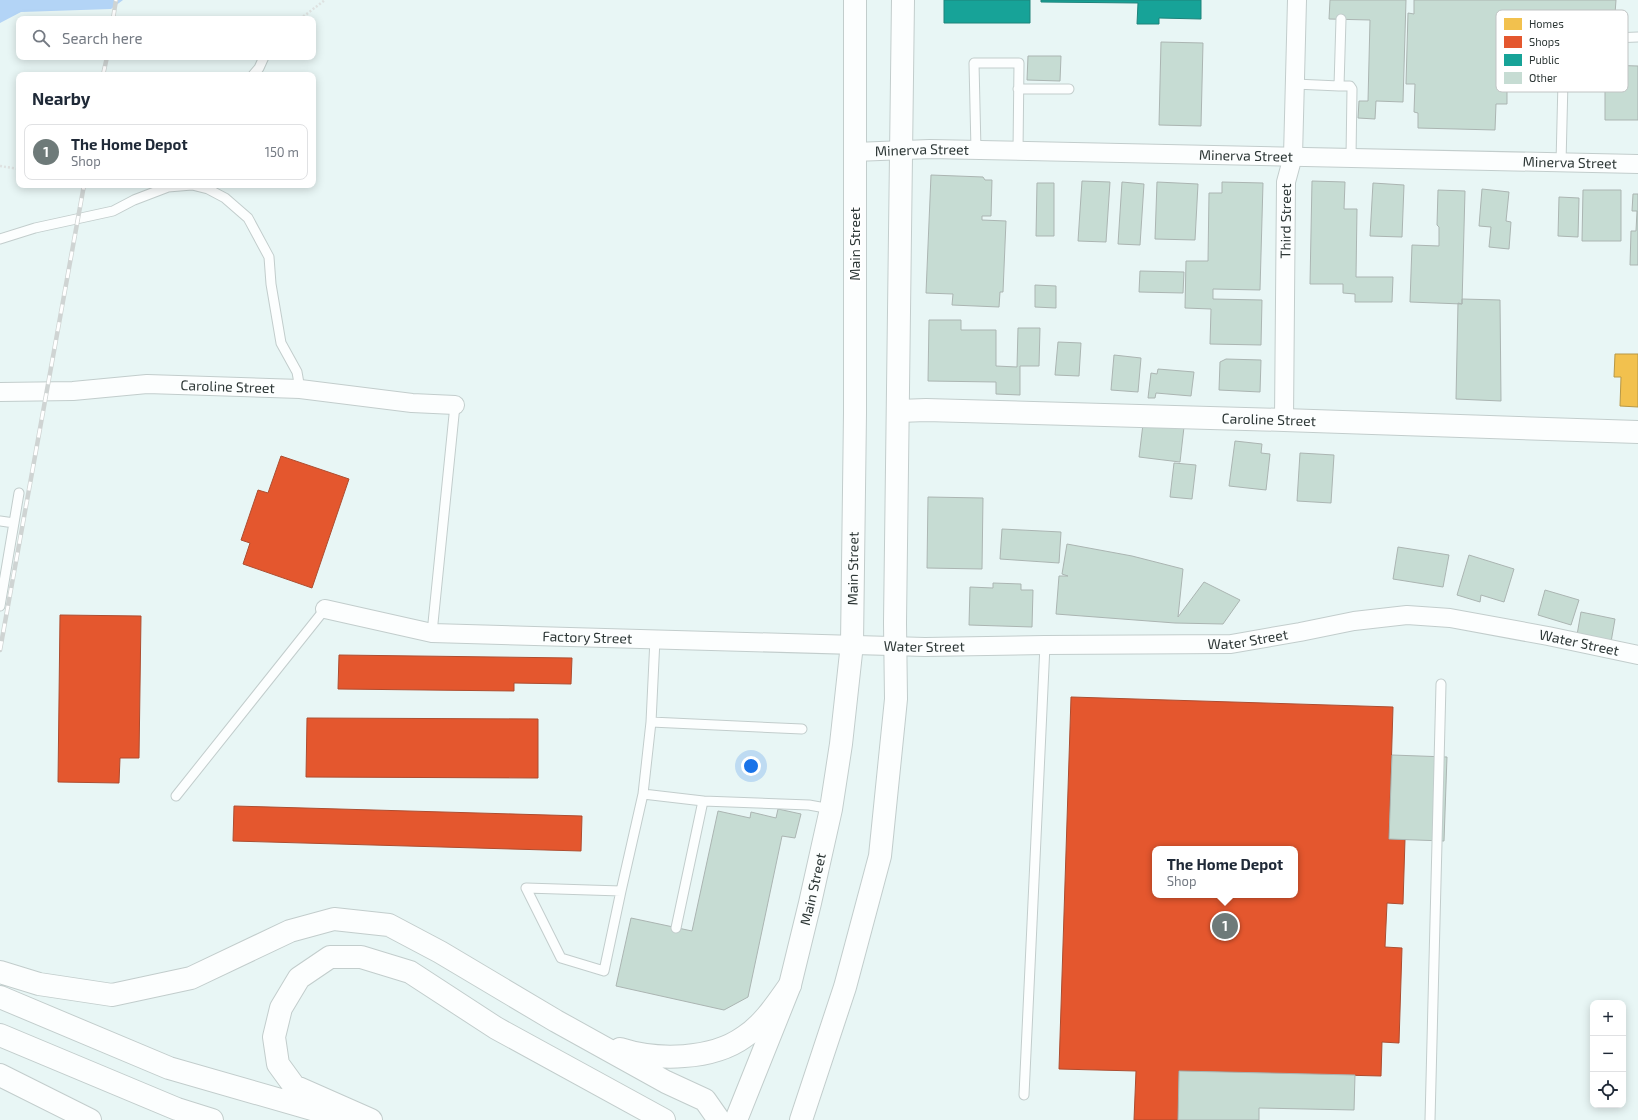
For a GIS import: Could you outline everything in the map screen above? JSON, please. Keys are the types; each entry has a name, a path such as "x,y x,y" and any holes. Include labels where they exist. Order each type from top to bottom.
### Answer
{"main road":[{"name":"Main Street","path":"736,1120 790,985 810,903 831,809 841,744 852,644 855,420 855,0"},
{"path":"801,1120 845,987 880,856 896,699 895,646 903,0"},
{"name":"Caroline Street","path":"899,411 926,410 1284,420 1638,432"},
{"path":"0,972 39,984 112,995 191,978 290,931 334,919 389,925 440,952 556,1021 666,1082 706,1100 718,1120"},
{"path":"371,1120 294,1086 278,1064 274,1037 281,1008 299,978 330,957 360,957 410,972 496,1028 664,1120"},
{"path":"594,1041 625,1051 647,1055 674,1056 704,1054 723,1049 744,1037 765,1019 790,985"},
{"path":"0,997 169,1068 349,1120"},
{"path":"0,1035 177,1109 212,1120"},
{"path":"0,1075 90,1120"}],"street":[{"name":"Third Street","path":"1284,420 1286,182 1293,156 1297,0"},
{"name":"Minerva Street","path":"855,152 901,150 976,150 1638,164"},
{"name":"Caroline Street","path":"0,392 73,391 146,384 300,389 412,403 455,405"},
{"name":"Factory Street","path":"325,609 432,633 852,644"},
{"name":"Water Street","path":"852,644 925,647 1231,644 1300,632 1354,620 1407,615 1450,618 1548,636 1638,655"}],"lane":[{"path":"1339,86 1341,19"},
{"path":"1628,37 1638,37"},
{"path":"256,72 263,60"},
{"path":"976,150 974,63 1018,63 1018,151"},
{"path":"1295,84 1350,86 1352,89 1351,157"},
{"path":"1018,89 1069,89"},
{"path":"1561,163 1563,92"},
{"path":"0,239 35,228 113,212 134,200 165,188"},
{"path":"204,188 224,198 248,218 269,256 271,284 282,343 297,372 300,389"},
{"path":"432,633 455,405"},
{"path":"0,606 19,493"},
{"path":"0,521 14,523"},
{"path":"176,796 325,609"},
{"path":"621,891 526,888 561,958 604,971 643,794 651,722 655,639"},
{"path":"1024,1095 1045,645"},
{"path":"1430,1120 1442,684"},
{"path":"651,722 802,729"},
{"path":"643,794 703,800 809,805 831,809"},
{"path":"676,928 703,800"}],"path":[{"path":"304,16 325,0"},
{"path":"0,166 16,169"}],"water":[{"path":"0,0 123,0 111,9 21,12 0,23"}],"building: Homes":[{"path":"1615,354 1638,354 1638,407 1620,406 1621,377 1614,377"}],"building: Shops":[{"path":"281,456 349,479 312,588 243,564 250,543 241,540 258,490 268,493"},
{"path":"60,615 141,616 139,758 120,758 119,783 58,782"},
{"path":"339,655 572,658 571,684 514,683 514,691 338,689"},
{"path":"1071,697 1393,707 1389,839 1405,839 1403,904 1387,903 1385,947 1402,948 1399,1043 1382,1042 1381,1076 1179,1071 1178,1120 1134,1120 1136,1071 1059,1069"},
{"path":"307,718 538,719 538,778 306,777"},
{"path":"234,806 582,816 581,851 233,841"}],"building: Public":[{"path":"944,0 1030,0 1030,23 944,23"},
{"path":"1041,0 1201,0 1201,19 1159,18 1159,24 1137,24 1138,3 1041,2"}],"building: Other":[{"path":"1330,0 1406,0 1403,102 1376,101 1375,119 1358,118 1359,101 1368,101 1370,20 1329,19"},
{"path":"1414,0 1616,0 1615,10 1496,10 1496,92 1507,92 1507,104 1496,104 1495,130 1418,128 1418,113 1414,112 1415,84 1406,84 1408,13 1414,14"},
{"path":"1161,42 1203,43 1201,126 1159,125"},
{"path":"1028,56 1061,56 1060,81 1027,80"},
{"path":"1628,66 1638,66 1638,120 1605,120 1605,92 1628,92"},
{"path":"931,175 983,177 985,180 992,180 991,216 982,216 982,220 1006,221 1003,292 1000,292 999,307 952,305 953,294 926,293"},
{"path":"1082,181 1110,182 1106,242 1078,241"},
{"path":"1312,181 1345,182 1344,209 1357,209 1356,277 1393,277 1392,302 1355,302 1355,294 1343,293 1343,284 1310,284"},
{"path":"1122,182 1144,184 1140,245 1118,244"},
{"path":"1157,182 1198,184 1195,240 1155,239"},
{"path":"1222,182 1263,183 1260,290 1213,289 1213,299 1262,300 1261,345 1210,344 1211,309 1185,308 1186,261 1208,261 1209,193 1222,193"},
{"path":"1037,183 1054,183 1054,236 1036,236"},
{"path":"1373,183 1404,185 1402,237 1370,236"},
{"path":"1482,189 1509,192 1506,221 1511,222 1509,249 1489,247 1491,227 1479,226"},
{"path":"1438,190 1465,191 1462,304 1410,302 1412,245 1439,246 1439,227 1437,225"},
{"path":"1583,190 1621,190 1621,241 1582,241"},
{"path":"1633,194 1638,194 1638,265 1630,265 1631,231 1636,231 1637,211 1632,211"},
{"path":"1559,197 1579,198 1578,237 1558,236"},
{"path":"1140,271 1184,272 1183,293 1139,292"},
{"path":"1035,285 1056,286 1056,308 1035,307"},
{"path":"1462,299 1500,300 1501,401 1456,399 1458,303 1462,304"},
{"path":"929,320 961,320 961,330 996,330 996,366 1017,367 1018,328 1040,328 1039,366 1020,366 1020,395 996,394 996,382 928,381"},
{"path":"1058,342 1081,343 1079,376 1055,375"},
{"path":"1114,355 1141,358 1138,392 1111,390"},
{"path":"1226,359 1261,360 1260,392 1219,390 1220,362"},
{"path":"1158,369 1194,372 1191,396 1156,393 1155,398 1148,398 1151,373 1157,374"},
{"path":"1143,424 1184,427 1180,462 1139,457"},
{"path":"1235,441 1262,444 1261,453 1270,454 1266,490 1229,486"},
{"path":"1300,453 1334,455 1331,503 1297,501"},
{"path":"1174,463 1196,465 1192,499 1170,497"},
{"path":"928,497 983,498 982,569 927,568"},
{"path":"1002,529 1061,532 1059,563 1000,559"},
{"path":"1067,544 1132,556 1183,569 1178,617 1204,582 1240,600 1223,624 1175,623 1056,614 1059,576 1068,576 1062,574"},
{"path":"1398,547 1449,555 1443,587 1393,579"},
{"path":"1469,555 1514,569 1504,602 1481,595 1480,602 1457,595"},
{"path":"993,583 1021,584 1021,590 1033,590 1032,627 969,625 970,587 993,588"},
{"path":"1545,590 1579,600 1571,625 1538,615"},
{"path":"1581,612 1615,619 1611,642 1577,635"},
{"path":"1392,755 1447,757 1444,841 1389,839"},
{"path":"778,809 801,814 795,838 782,836 748,997 724,1010 616,986 631,918 692,931 718,811 750,818 751,812 776,818"},
{"path":"1179,1071 1355,1075 1354,1110 1259,1108 1259,1120 1178,1120"}],"railway":[{"path":"113,16 116,0"},
{"path":"104,72 106,60"},
{"path":"0,650 83,188"}],"place":[{"name":"The Home Depot","path":"1225,926"}]}
